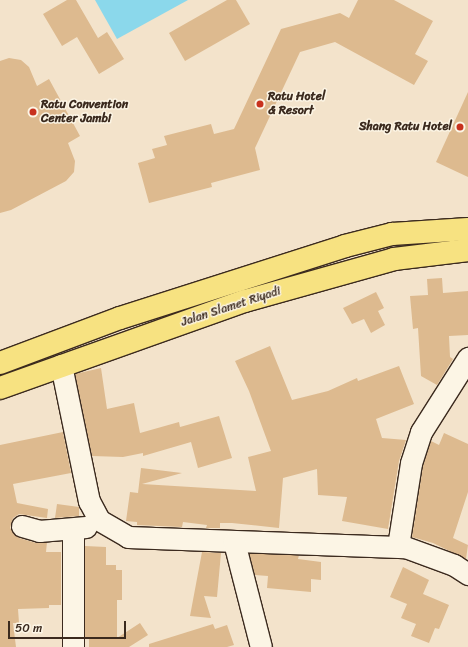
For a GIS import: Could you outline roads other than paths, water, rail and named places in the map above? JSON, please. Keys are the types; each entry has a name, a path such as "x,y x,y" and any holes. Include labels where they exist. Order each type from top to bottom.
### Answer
{"main road":[{"name":"Jalan Slamet Riyadi","path":"0,363 28,351 232,280 345,246 392,234 468,229"},
{"name":"Jalan Slamet Riyadi","path":"0,388 39,372 260,297 394,259 468,250"},
{"path":"28,351 39,372"}],"street":[{"path":"398,546 408,477 422,432 468,358"},
{"path":"62,365 89,501 99,520 128,537 234,542 398,546 454,565 468,574"},
{"path":"22,526 40,531 73,529 84,528 99,520"},
{"path":"73,529 73,647"},
{"path":"234,542 261,647"}],"water":[{"path":"95,0 188,0 117,39"}],"place":[{"name":"Ratu Hotel & Resort","path":"260,104"},
{"name":"Ratu Convention Center Jambi","path":"33,112"},
{"name":"Shang Ratu Hotel","path":"460,127"}]}
